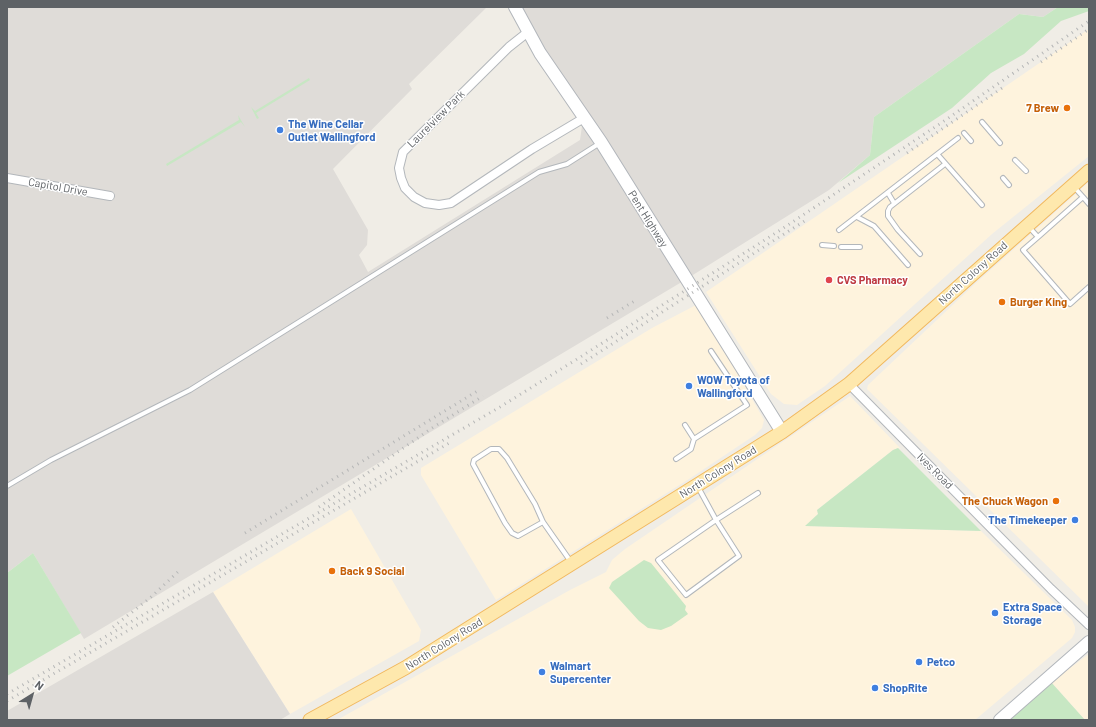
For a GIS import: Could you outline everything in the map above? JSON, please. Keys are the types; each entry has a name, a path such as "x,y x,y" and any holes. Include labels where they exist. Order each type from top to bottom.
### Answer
{"main road":[{"name":"North Colony Road","path":"310,720 405,668 782,432 849,384 1089,171"}],"street":[{"name":"Pent Highway","path":"515,7 540,53 601,142 782,432"},
{"name":"Laurelview Park","path":"528,32 509,47 403,152 400,164 400,173 405,188 414,197 424,203 439,205 451,203 532,149 584,118"},
{"name":"Capitol Drive","path":"7,178 110,196"},
{"name":"Ives Road","path":"849,384 1051,589 1089,625"},
{"path":"1000,720 1089,642"}],"lane":[{"path":"982,122 1000,143"},
{"path":"964,133 971,141"},
{"path":"839,230 938,155 958,138"},
{"path":"7,486 51,460 190,390 540,172 566,164 601,142"},
{"path":"938,155 982,206"},
{"path":"1015,160 1026,171"},
{"path":"920,254 888,216 890,206 945,164"},
{"path":"1003,178 1009,185"},
{"path":"1073,185 1089,204"},
{"path":"888,193 894,203"},
{"path":"1084,197 1023,250 1070,304 1089,286"},
{"path":"857,217 874,226 908,265"},
{"path":"1028,225 1038,237"},
{"path":"822,245 834,246"},
{"path":"841,247 860,248"},
{"path":"676,459 691,450 694,440 747,405 712,351"},
{"path":"685,425 694,440"},
{"path":"543,522 518,536 512,533 473,464 474,460 491,449 499,449 515,471 543,522 572,564"},
{"path":"697,485 716,520 739,556 686,595 658,560 716,520 758,493"}],"shaded area":[{"path":"7,7 487,7 409,84 412,89 333,169 368,230 367,245 359,255 368,272 580,140 582,126 508,7 1058,7 1043,17 1019,14 874,117 870,155 829,190 680,283 84,639 33,553 7,573"},
{"path":"1089,29 1089,156 992,234 825,386 797,405 784,404 771,394 706,292"},
{"path":"1089,182 1089,607 867,389 868,385 977,282"},
{"path":"698,304 764,420 762,428 755,435 689,479 496,600 421,475 421,468 652,328"},
{"path":"850,396 901,449 898,448 893,450 817,510 818,514 806,526 981,531 1072,620 1075,627 1075,632 1072,638 975,720 337,720 570,590 606,572 612,560 625,549"},
{"path":"351,509 421,630 419,641 290,714 213,592"},
{"path":"213,592 290,714 280,720 7,720 7,711"},
{"path":"1089,654 1089,720 1085,720 1051,682"}],"green space":[{"path":"1058,7 1089,7 1089,11 1061,21 1024,54 991,73 952,108 838,183 870,155 874,117 1019,14 1043,17"},
{"path":"309,78 310,80 256,113 259,118 257,119 251,107 255,111"},
{"path":"238,115 245,127 241,122 167,166 166,164 239,120"},
{"path":"898,448 981,531 805,526 818,514 817,510 893,450"},
{"path":"33,553 81,633 7,676 7,573"},
{"path":"644,560 651,563 686,606 685,610 688,614 671,626 661,630 648,628 639,621 609,588 612,582"},
{"path":"1051,682 1085,720 1009,720"}],"railway":[{"path":"7,694 500,407 574,361 782,229 944,121 1089,21"},
{"path":"1041,62 1089,29"},
{"path":"907,153 1005,86"},
{"path":"581,364 806,220"},
{"path":"607,318 636,300"},
{"path":"245,533 479,390"},
{"path":"319,507 432,428 483,396"},
{"path":"7,701 451,442"},
{"path":"113,627 150,598 181,569"}],"place":[{"name":"7 Brew","path":"1067,108"},
{"name":"The Wine Cellar Outlet Wallingford","path":"280,130"},
{"name":"CVS Pharmacy","path":"829,280"},
{"name":"Burger King","path":"1002,302"},
{"name":"WOW Toyota of Wallingford","path":"689,386"},
{"name":"The Chuck Wagon","path":"1056,501"},
{"name":"The Timekeeper","path":"1075,520"},
{"name":"Back 9 Social","path":"332,571"},
{"name":"Extra Space Storage","path":"995,613"},
{"name":"Petco","path":"919,662"},
{"name":"Walmart Supercenter","path":"542,672"},
{"name":"ShopRite","path":"875,688"}]}
